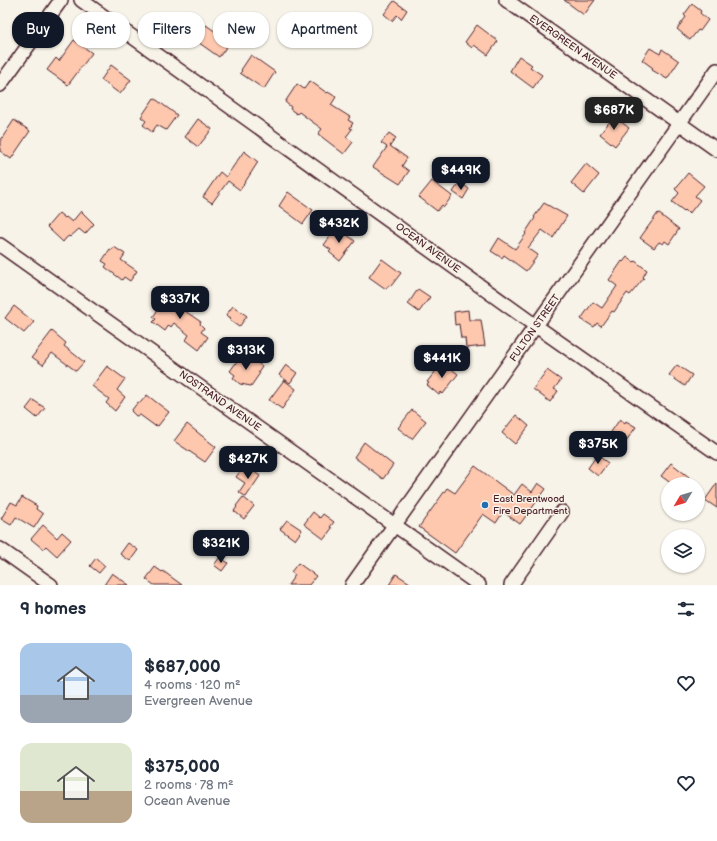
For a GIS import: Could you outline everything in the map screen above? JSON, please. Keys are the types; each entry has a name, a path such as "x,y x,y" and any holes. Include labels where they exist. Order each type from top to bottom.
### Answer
{"street":[{"path":"0,85 61,0"},
{"name":"OCEAN AVENUE","path":"81,0 536,326 717,453"},
{"name":"EVERGREEN AVENUE","path":"506,0 717,150"},
{"name":"FULTON STREET","path":"352,585 717,70"},
{"name":"NOSTRAND AVENUE","path":"0,245 479,585"},
{"path":"511,585 562,512"},
{"path":"0,549 51,585"}],"building":[{"path":"564,0 595,0 584,15"},
{"path":"394,1 407,10 401,19 397,15 392,21 384,14"},
{"path":"692,4 701,11 700,13 708,20 700,31 698,30 690,40 677,29 686,17 684,15"},
{"path":"206,25 213,30 213,48 226,48 219,57 205,47"},
{"path":"477,25 498,41 488,55 474,45 472,48 465,42"},
{"path":"72,43 72,48 85,48 92,53 68,85 47,70 56,58 59,61"},
{"path":"650,48 660,54 662,49 679,61 667,79 652,70 653,68 642,60"},
{"path":"251,55 275,72 264,89 240,73"},
{"path":"519,56 532,65 530,67 542,75 533,88 510,71"},
{"path":"111,65 131,80 120,94 101,80"},
{"path":"310,81 327,93 328,92 336,97 331,105 350,117 348,120 353,123 350,128 352,129 346,137 353,142 344,154 318,134 322,129 299,112 297,114 290,109 291,107 285,102 297,84 304,89"},
{"path":"154,98 177,115 166,130 157,125 152,132 143,125 146,121 141,117"},
{"path":"614,116 629,128 615,146 600,134"},
{"path":"198,119 212,129 198,147 185,137"},
{"path":"14,120 30,131 11,159 0,151 0,141"},
{"path":"389,133 396,138 390,146 407,158 402,166 409,171 400,184 373,167 387,147 381,143"},
{"path":"244,151 258,162 240,190 228,181 212,203 203,197 220,172 226,177"},
{"path":"586,164 599,175 584,194 571,183"},
{"path":"688,173 704,186 695,196 700,200 689,214 672,202 679,193 675,189"},
{"path":"432,181 452,196 444,207 442,205 437,211 419,197"},
{"path":"460,182 469,189 463,199 453,192"},
{"path":"288,192 313,210 303,224 279,206"},
{"path":"544,203 567,216 553,238 542,230 528,248 538,255 526,271 504,255 502,258 491,251 499,238 515,249 526,234 525,233 535,218 534,217"},
{"path":"81,211 94,224 85,234 79,229 70,237 69,236 66,238 63,242 47,227 59,213 72,222"},
{"path":"658,213 679,229 669,244 665,241 663,244 659,242 654,248 640,238"},
{"path":"337,227 355,241 340,261 329,252 331,250 324,245"},
{"path":"114,247 125,254 121,260 137,271 130,281 124,277 122,280 105,267 107,264 102,261 110,249 112,250"},
{"path":"627,257 647,270 643,277 644,278 630,295 627,293 614,312 612,311 601,326 597,323 594,327 581,319 593,302 602,308 617,286 609,280 622,261 623,262"},
{"path":"382,259 401,273 391,286 389,285 386,289 369,277"},
{"path":"418,289 430,297 419,312 408,304"},
{"path":"171,291 186,303 182,309 201,322 200,324 204,328 201,332 208,337 199,350 186,340 189,335 174,323 171,327 169,325 165,331 153,322 156,319 153,317"},
{"path":"14,306 34,322 24,333 5,318"},
{"path":"233,306 247,316 239,327 229,320 231,318 226,315"},
{"path":"468,310 469,320 481,320 485,346 466,348 465,338 461,338 459,324 455,325 454,312"},
{"path":"52,331 66,343 64,346 84,362 76,371 52,353 43,365 32,357"},
{"path":"243,353 262,366 258,372 260,373 251,386 240,384 233,378 235,375 230,371"},
{"path":"442,363 458,374 443,394 441,392 439,395 427,385 429,383 427,382"},
{"path":"286,365 297,373 290,383 279,375"},
{"path":"677,365 692,375 685,386 669,375"},
{"path":"107,366 125,379 117,390 125,397 115,411 106,403 109,399 92,386"},
{"path":"547,370 561,380 554,389 558,391 550,402 533,389"},
{"path":"284,380 296,389 282,409 269,400"},
{"path":"147,395 169,412 158,426 155,426 140,415 136,416 131,411 138,402 140,403"},
{"path":"33,400 45,408 37,418 26,409"},
{"path":"412,410 426,421 412,439 398,428"},
{"path":"516,415 529,426 515,444 502,433"},
{"path":"620,419 625,423 626,421 636,427 626,441 611,432"},
{"path":"187,424 216,447 205,462 174,441"},
{"path":"364,442 393,465 383,479 354,457"},
{"path":"597,455 608,463 598,476 588,468"},
{"path":"671,463 689,477 662,477 661,476"},
{"path":"245,465 260,476 246,497 239,492 245,483 236,477"},
{"name":"East Brentwood Fire Department","path":"475,466 514,495 522,484 532,492 538,483 546,489 520,524 503,512 496,523 483,514 455,553 419,527 447,488 455,493"},
{"path":"717,483 717,508 705,500"},
{"path":"22,497 37,506 36,509 43,514 34,528 16,517 11,525 1,519 11,502 17,505"},
{"path":"243,497 254,506 244,519 234,511"},
{"path":"313,512 320,518 323,514 334,522 330,527 332,528 324,539 304,524"},
{"path":"287,520 302,530 295,540 280,529"},
{"path":"43,525 57,538 62,532 71,540 57,556 46,546 43,549 31,539"},
{"path":"128,543 138,550 130,561 120,554"},
{"path":"220,557 228,563 222,571 214,565"},
{"path":"96,558 105,566 99,573 90,566"},
{"path":"298,563 316,576 309,585 288,585 295,575 291,572"},
{"path":"155,567 182,585 154,585 146,579"},
{"path":"112,573 129,585 104,585"},
{"path":"396,574 413,585 389,585"}],"place":[{"name":"East Brentwood Fire Department","path":"485,505"}]}
